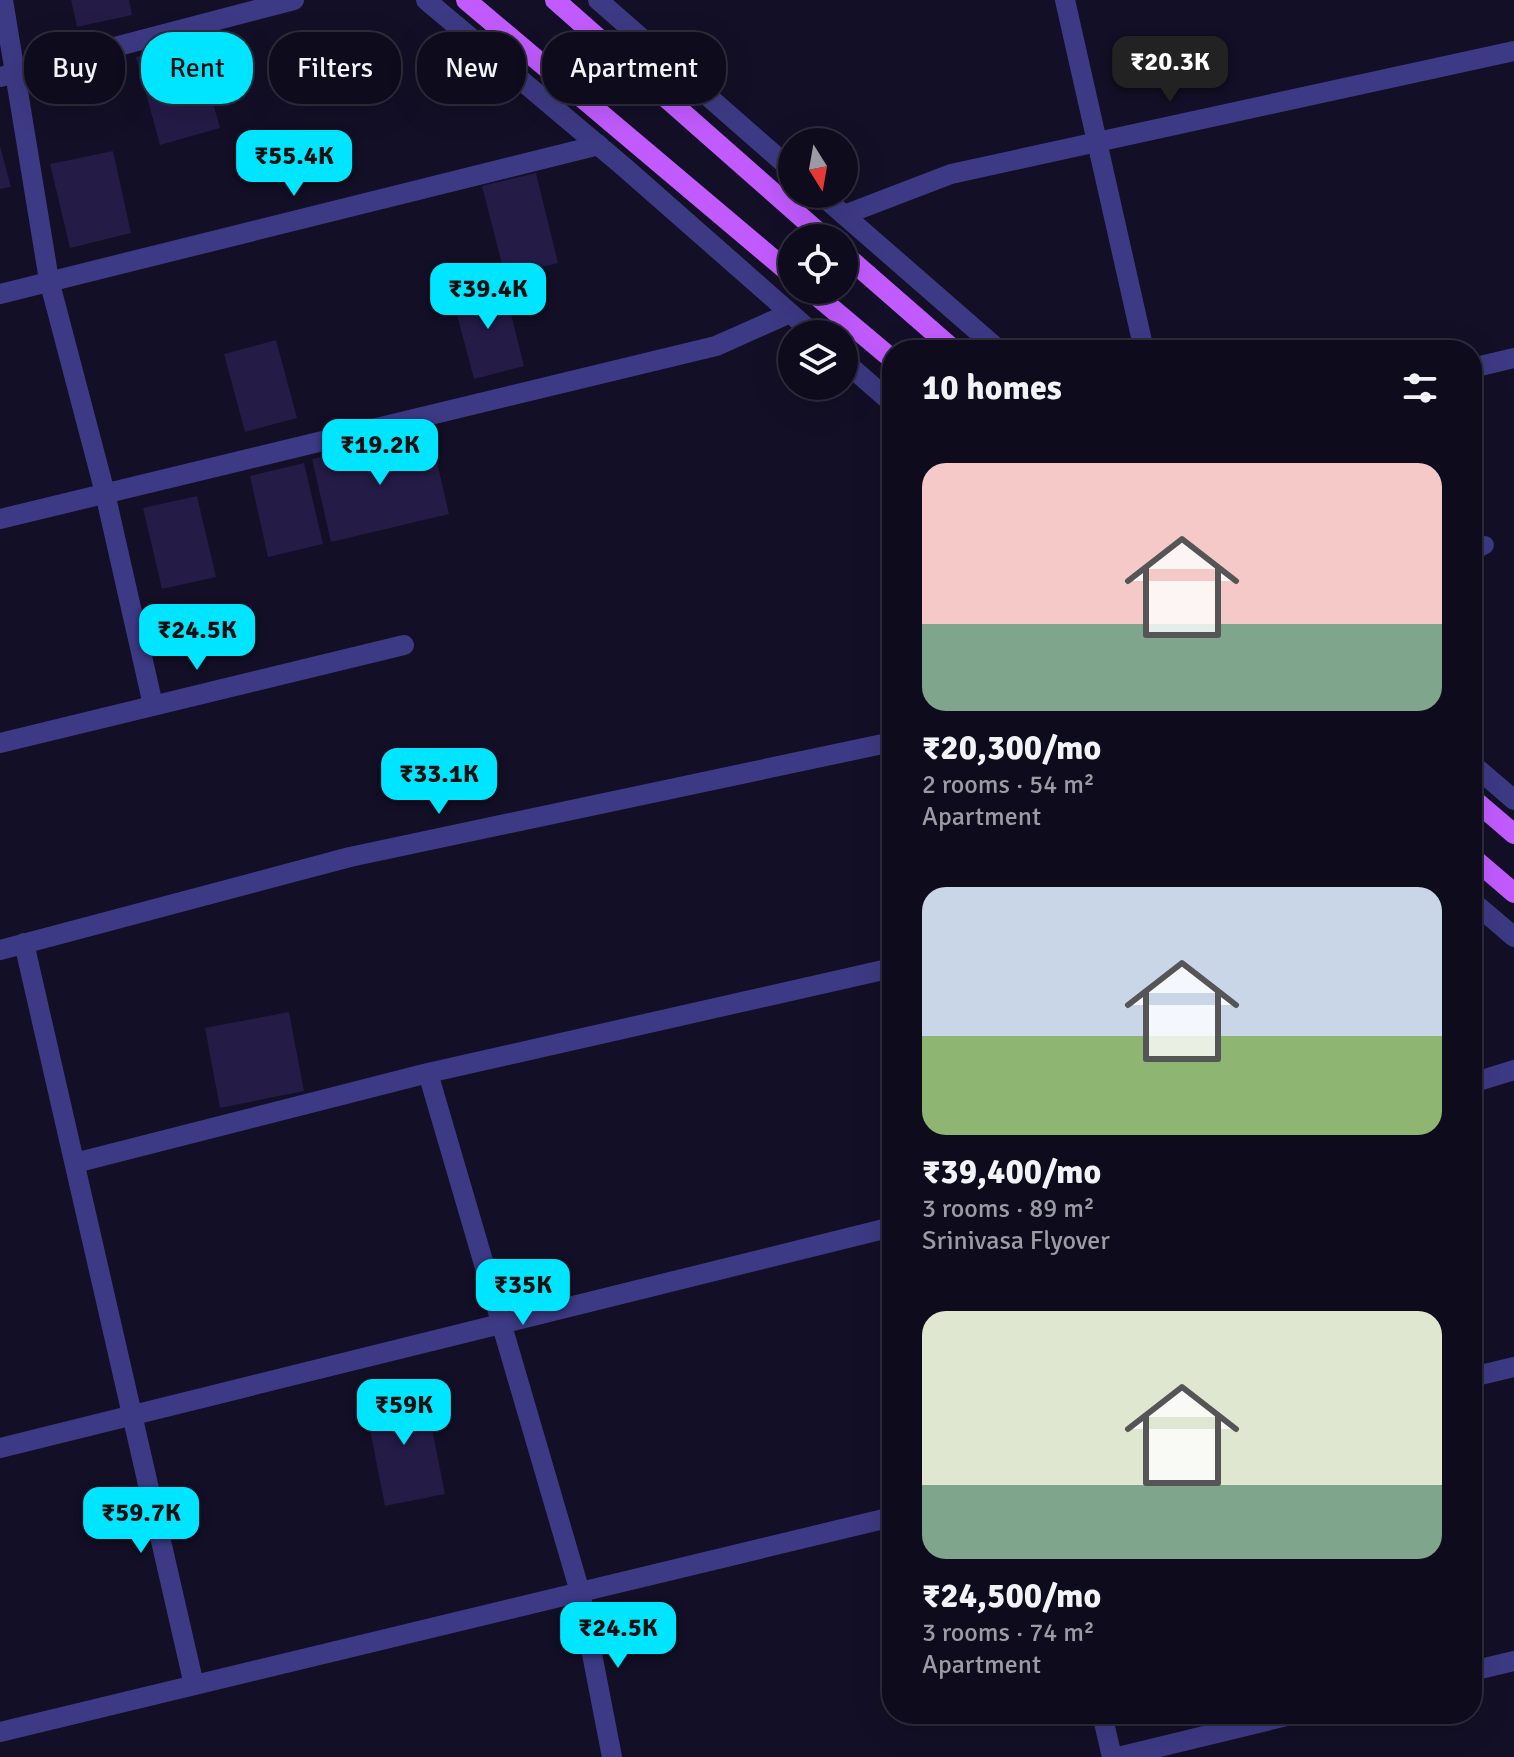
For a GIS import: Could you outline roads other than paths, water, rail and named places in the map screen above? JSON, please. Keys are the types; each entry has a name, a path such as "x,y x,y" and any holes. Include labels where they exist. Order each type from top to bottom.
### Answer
{"main road":[{"path":"466,0 778,263"},
{"path":"555,0 809,224"},
{"path":"858,266 943,340"},
{"path":"827,304 882,351"},
{"path":"1482,807 1514,834"},
{"path":"1482,866 1514,893"}],"street":[{"path":"3,0 7,75 49,280 105,493 153,705"},
{"path":"7,75 294,0"},
{"path":"426,0 599,145 798,320"},
{"path":"598,0 778,158"},
{"path":"1065,0 1142,340"},
{"path":"844,215 951,174 1514,51"},
{"path":"0,294 599,145"},
{"path":"836,208 988,340"},
{"path":"0,519 716,346 790,313"},
{"path":"1482,366 1514,358"},
{"path":"858,373 882,394"},
{"path":"0,743 404,645"},
{"path":"0,950 350,857 882,744"},
{"path":"1482,773 1514,800"},
{"path":"1482,910 1514,937"},
{"path":"24,943 194,1685"},
{"path":"75,1163 428,1073 882,970"},
{"path":"1482,1080 1514,1070"},
{"path":"428,1073 580,1592 612,1757"},
{"path":"0,1448 882,1229"},
{"path":"1482,1375 1514,1367"},
{"path":"0,1732 882,1519"},
{"path":"1482,1669 1514,1661"},
{"path":"1105,1724 1115,1757 1253,1724"}]}
